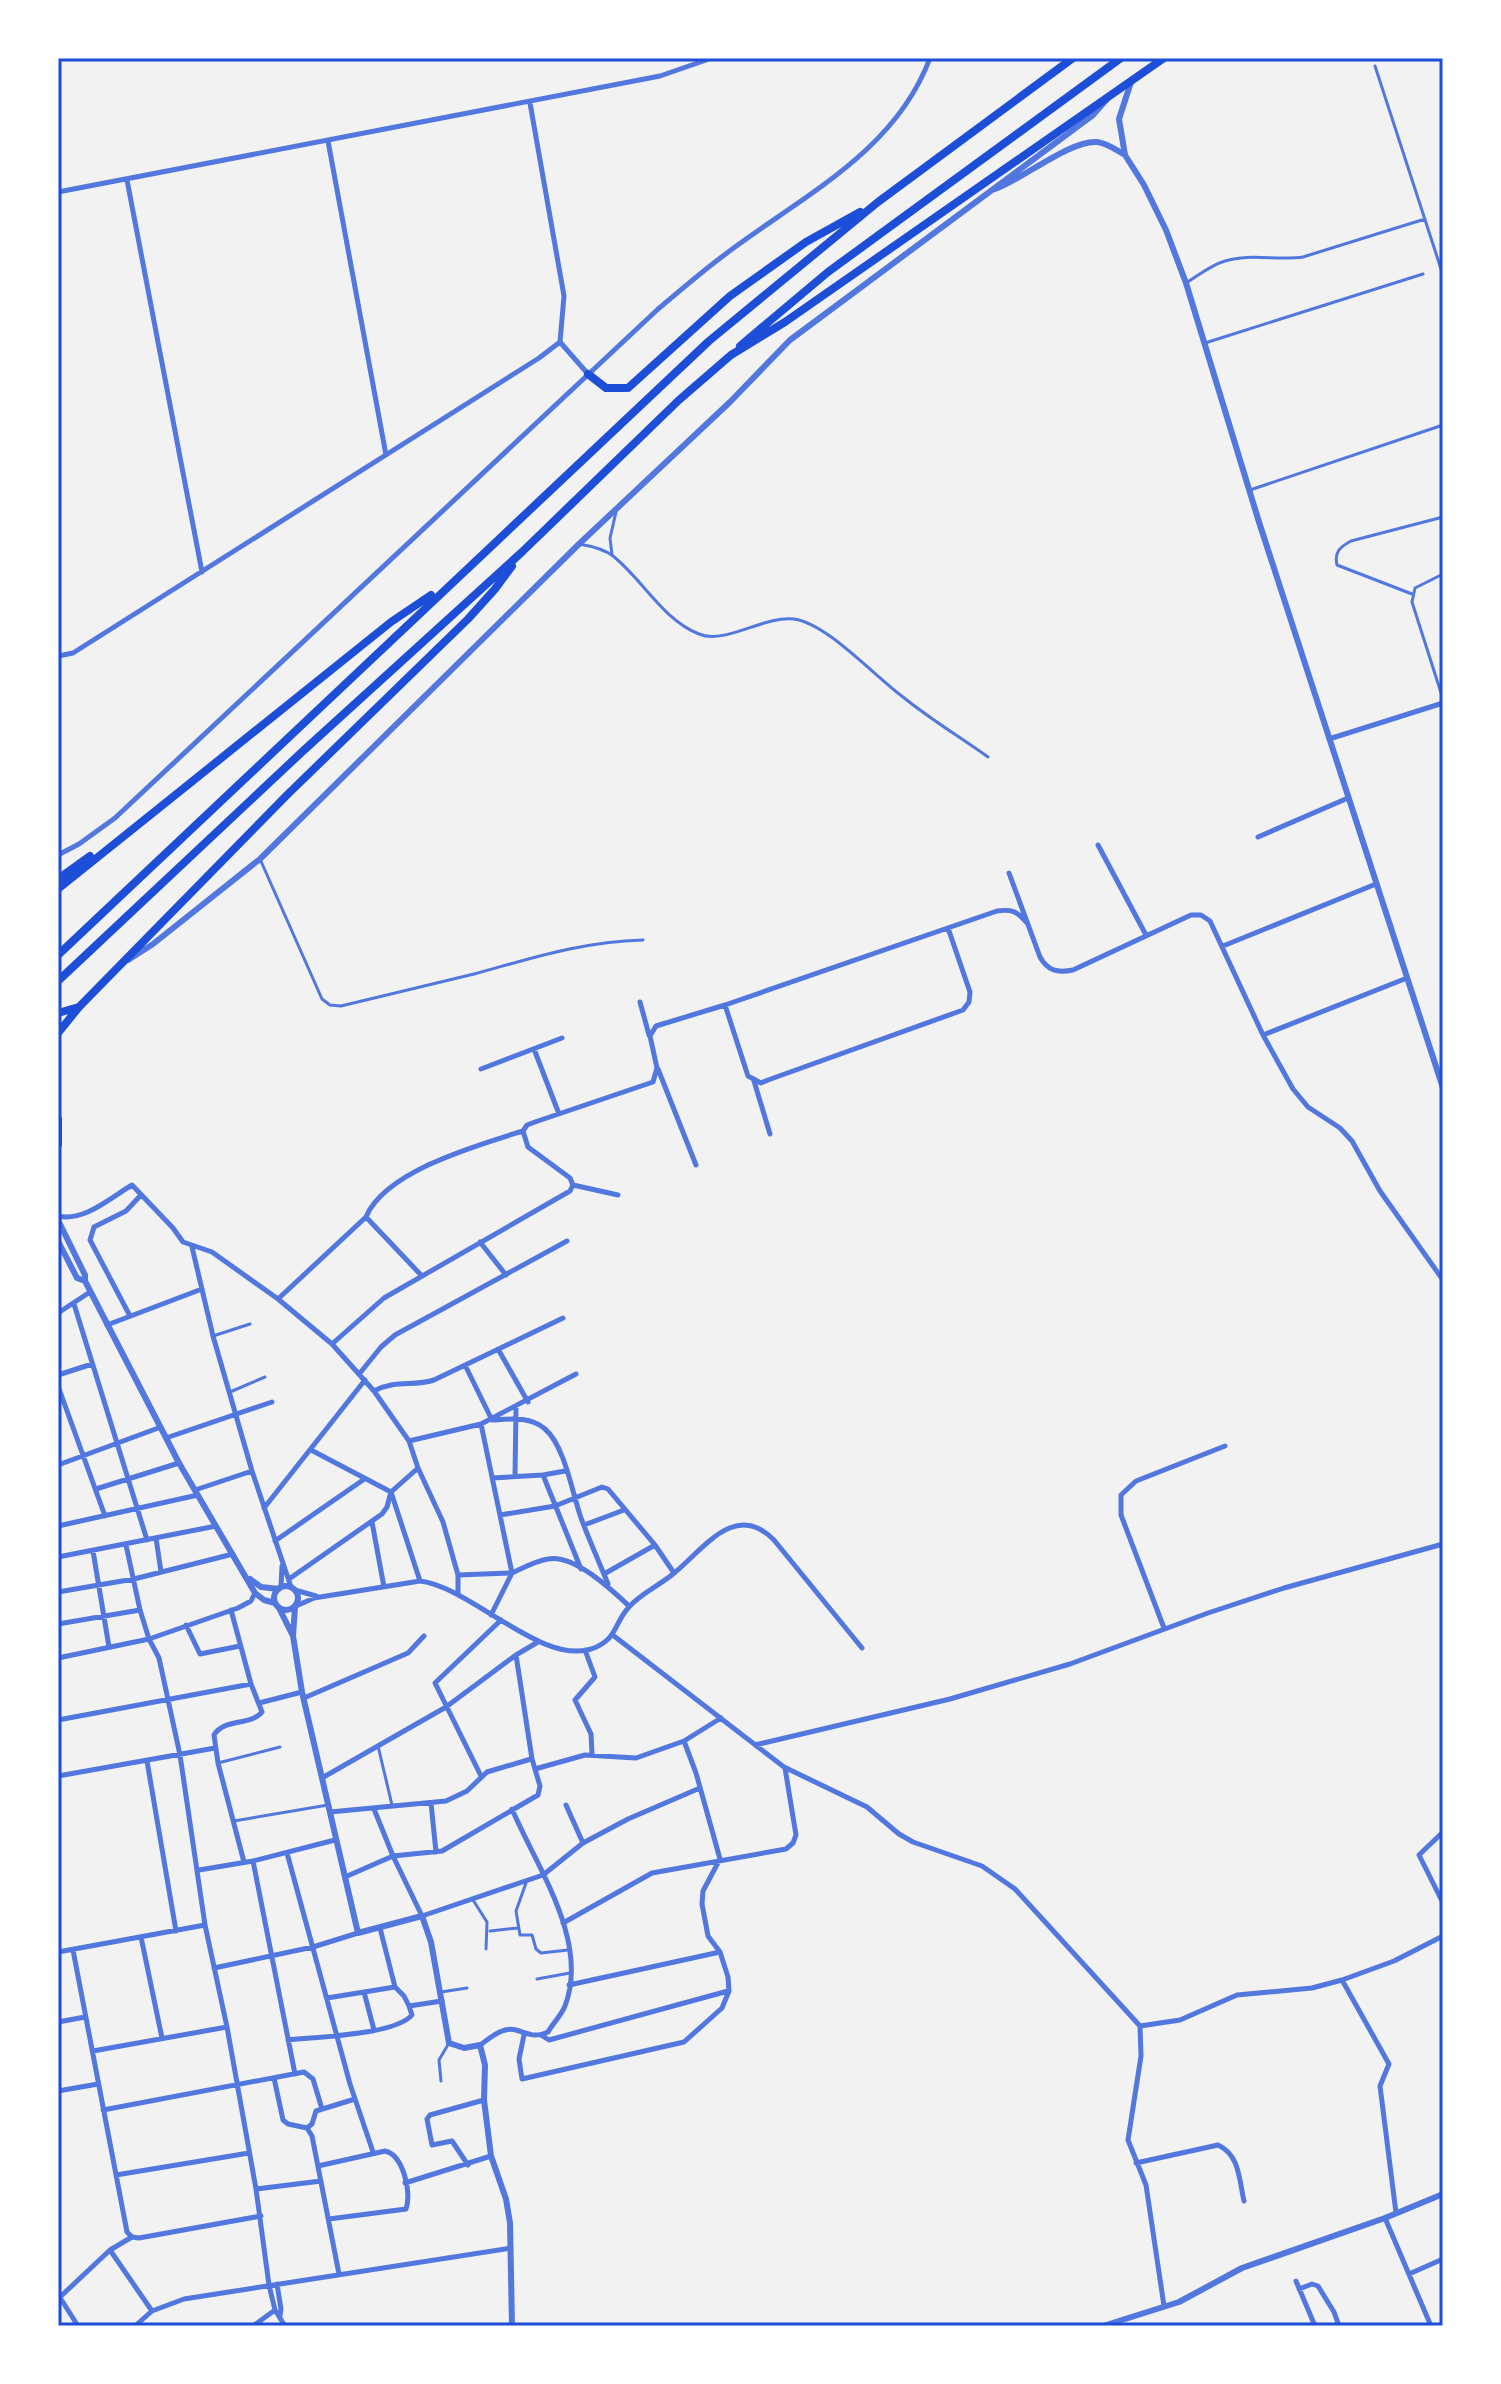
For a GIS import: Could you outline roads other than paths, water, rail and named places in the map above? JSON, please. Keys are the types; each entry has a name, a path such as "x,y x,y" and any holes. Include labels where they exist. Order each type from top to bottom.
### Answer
{"main road":[{"path":"58,955 709,341 878,202 1073,58"},
{"path":"58,981 767,321 819,278 1121,58"},
{"path":"731,355 785,322 1164,58"},
{"path":"588,374 606,388 628,388 730,296 806,242 878,202"},
{"path":"58,1033 79,1007 287,795 468,619 522,552"},
{"path":"58,889 391,622 451,582"},
{"path":"58,879 130,829"},
{"path":"58,1013 79,1007"},
{"path":"58,1119 58,1144"}],"street":[{"path":"58,192 530,103 669,74 712,58"},
{"path":"60,853 79,844 115,818 657,310 719,258 864,154 895,122 923,78 930,58"},
{"path":"1131,82 1119,119 1125,155 1166,230 1186,283 1329,740 1443,1088"},
{"path":"122,964 153,944 260,859 790,340 1100,109 1109,96"},
{"path":"530,103 564,296 560,342 588,374"},
{"path":"328,141 386,455"},
{"path":"988,192 1018,179 1075,146 1098,142 1125,155"},
{"path":"127,180 202,572"},
{"path":"58,656 73,653 560,342"},
{"path":"1329,740 1443,701"},
{"path":"1258,837 1348,798"},
{"path":"1098,845 1146,935"},
{"path":"1009,873 1045,967 1054,971 1073,970 1191,915 1201,915 1210,921 1263,1035 1293,1089 1308,1107 1340,1128 1352,1141 1380,1191 1443,1280"},
{"path":"1223,946 1376,884"},
{"path":"650,1036 662,1022 725,1005 1009,909 1018,912 1026,922"},
{"path":"754,1081 768,1080 963,1010 969,1002 970,992 948,928"},
{"path":"1263,1035 1407,978"},
{"path":"640,1002 657,1068 696,1165"},
{"path":"725,1005 770,1134"},
{"path":"481,1069 562,1038"},
{"path":"534,1049 559,1114"},
{"path":"278,1299 366,1217 376,1199 393,1185 462,1152 523,1131 527,1125 653,1082 657,1068"},
{"path":"332,1344 369,1310 421,1275 570,1191 573,1185 570,1178 528,1147 523,1131"},
{"path":"458,1594 458,1575 443,1522 409,1441 360,1373 332,1344 278,1299 212,1252 183,1242 132,1185 85,1214 58,1218 90,1292 179,1463 255,1593 264,1600 289,1610 321,1597 420,1581 458,1594 539,1642 585,1650 614,1636 629,1606 674,1573 713,1538 738,1525 752,1525 765,1530 862,1648"},
{"path":"573,1185 618,1195"},
{"path":"130,1316 90,1240 94,1227 126,1211 141,1195"},
{"path":"366,1217 421,1275"},
{"path":"58,1241 77,1278 85,1281"},
{"path":"360,1373 395,1335 567,1241"},
{"path":"480,1242 506,1275"},
{"path":"192,1247 213,1336 252,1471 282,1565 298,1598 293,1636 303,1695 358,1933"},
{"path":"107,1325 202,1289"},
{"path":"58,1313 90,1292"},
{"path":"74,1304 147,1540"},
{"path":"374,1391 394,1382 426,1382 563,1318"},
{"path":"498,1349 528,1402"},
{"path":"58,1375 92,1364"},
{"path":"465,1365 492,1420"},
{"path":"409,1441 492,1420 576,1374"},
{"path":"264,1508 365,1380"},
{"path":"58,1386 105,1516"},
{"path":"166,1438 272,1402"},
{"path":"515,1476 516,1408"},
{"path":"492,1420 534,1422 550,1434 608,1584"},
{"path":"481,1424 512,1573 491,1615"},
{"path":"58,1465 161,1427"},
{"path":"1164,1628 1121,1515 1121,1495 1136,1481 1225,1446"},
{"path":"311,1450 391,1492 420,1581"},
{"path":"96,1489 179,1463"},
{"path":"289,1579 372,1522 387,1507 391,1492 418,1468"},
{"path":"58,1526 196,1493 252,1471"},
{"path":"492,1478 565,1471"},
{"path":"543,1475 582,1570"},
{"path":"275,1541 363,1480"},
{"path":"500,1515 555,1506 602,1487 608,1489 655,1545 674,1573"},
{"path":"584,1525 624,1510"},
{"path":"372,1522 384,1587"},
{"path":"58,1557 217,1526"},
{"path":"156,1538 161,1572"},
{"path":"755,1745 963,1695 1070,1664 1164,1628 1284,1588 1443,1544"},
{"path":"126,1545 140,1610 159,1658 180,1755 205,1925 227,2027 275,2310 285,2326"},
{"path":"604,1574 655,1545"},
{"path":"93,1551 109,1647"},
{"path":"58,1592 134,1579 233,1554"},
{"path":"458,1575 512,1573 549,1558 560,1558 608,1584 629,1606"},
{"path":"282,1565 280,1588 274,1595 293,1636"},
{"path":"247,1577 261,1587 293,1588 321,1597"},
{"path":"58,1658 149,1639 231,1610 251,1601 255,1593"},
{"path":"58,1624 140,1610"},
{"path":"231,1610 262,1712 258,1717 216,1729 218,1763 244,1862"},
{"path":"481,1776 435,1683 501,1620"},
{"path":"186,1625 200,1654 240,1646"},
{"path":"259,1703 303,1695 408,1653 424,1636"},
{"path":"614,1636 784,1767 867,1807 913,1842 982,1866 1015,1889 1140,2026 1141,2056 1128,2140 1146,2185 1164,2306"},
{"path":"322,1778 446,1707 516,1655 539,1642"},
{"path":"585,1650 595,1677 575,1700 591,1734 592,1754"},
{"path":"344,1877 393,1856 447,1848 538,1795 540,1786 532,1759 516,1655"},
{"path":"58,1720 251,1684"},
{"path":"535,1769 592,1754 636,1758 684,1741 721,1718"},
{"path":"524,2035 519,2059 522,2079 684,2042 722,2008 729,1991 728,1977 720,1952 708,1936 702,1904 703,1891 720,1859 684,1741"},
{"path":"58,1776 215,1748"},
{"path":"329,1808 374,1809 415,1802 431,1803 461,1795 481,1776 508,1764 532,1759"},
{"path":"147,1761 176,1931"},
{"path":"563,1923 652,1873 778,1851 793,1843 795,1827 784,1767"},
{"path":"214,1968 313,1947 422,1916 527,1881 543,1875 583,1843 628,1819 700,1788"},
{"path":"431,1803 436,1852"},
{"path":"566,1805 583,1843"},
{"path":"374,1809 431,1942 449,2043 464,2048 480,2045 499,2031 515,2030 549,2040 729,1991"},
{"path":"512,1809 560,1909 568,1950 570,1973 565,2005 548,2032 539,2036"},
{"path":"1443,1832 1419,1855 1443,1903"},
{"path":"199,1870 253,1861 335,1840"},
{"path":"287,1853 336,2034 373,2152"},
{"path":"253,1861 269,1955 295,2074"},
{"path":"58,1952 205,1925"},
{"path":"288,2040 374,2030 409,2019 412,2015 404,1996 395,1987 380,1928"},
{"path":"1140,2026 1180,2020 1237,1995 1287,1992 1342,1980 1394,1961 1443,1936"},
{"path":"141,1937 162,2038"},
{"path":"73,1950 127,2232 132,2237"},
{"path":"569,1985 720,1952"},
{"path":"1342,1980 1389,2064 1380,2086 1396,2213"},
{"path":"327,1998 395,1987"},
{"path":"364,1992 374,2030"},
{"path":"409,2006 442,2001"},
{"path":"58,2022 85,2017"},
{"path":"93,2051 227,2027"},
{"path":"480,2045 485,2065 484,2100 491,2156 506,2199 511,2248 512,2326"},
{"path":"103,2110 304,2072 310,2076 322,2109"},
{"path":"274,2078 283,2120 307,2128 312,2136 339,2274"},
{"path":"58,2091 98,2084"},
{"path":"307,2128 313,2123 315,2113 355,2099"},
{"path":"468,2165 452,2141 432,2145 427,2119 430,2115 484,2100"},
{"path":"1136,2163 1218,2145 1229,2150 1235,2160 1244,2201"},
{"path":"318,2166 373,2152 393,2153 398,2159 409,2202 406,2209 398,2211 329,2219"},
{"path":"116,2175 249,2153"},
{"path":"405,2183 491,2156"},
{"path":"256,2189 321,2181"},
{"path":"1103,2326 1189,2297 1242,2268 1385,2218 1443,2194"},
{"path":"78,2326 61,2306 59,2297 110,2250 132,2237 261,2216"},
{"path":"1385,2218 1431,2326"},
{"path":"135,2326 152,2311 184,2299 511,2248"},
{"path":"110,2250 152,2311"},
{"path":"1409,2274 1443,2259"},
{"path":"1296,2281 1313,2325"},
{"path":"273,2284 281,2309 280,2316"},
{"path":"1299,2289 1312,2284 1318,2286 1339,2326"},
{"path":"253,2326 275,2310"}],"lane":[{"path":"1375,66 1443,275"},
{"path":"1186,283 1235,258 1284,260 1303,257 1425,219"},
{"path":"1205,343 1423,274"},
{"path":"1250,490 1443,425"},
{"path":"612,555 610,538 617,509"},
{"path":"1412,594 1337,565 1335,557 1340,547 1351,541 1443,517"},
{"path":"579,544 612,555 656,601 687,628 702,636 720,636 778,619 794,619 813,625 903,698 988,757"},
{"path":"1443,574 1415,588 1412,594 1443,701"},
{"path":"260,859 322,999 330,1005 341,1006 561,949 608,941 643,940"},
{"path":"213,1336 250,1324"},
{"path":"230,1392 265,1377"},
{"path":"378,1744 392,1805"},
{"path":"218,1763 280,1747"},
{"path":"234,1821 329,1808"},
{"path":"527,1881 517,1903 521,1936 533,1936 538,1952 568,1950"},
{"path":"473,1900 484,1914 488,1931 486,1949"},
{"path":"488,1931 518,1928"},
{"path":"537,1979 570,1973"},
{"path":"441,1992 467,1988"},
{"path":"441,2081 439,2060 449,2043"}]}
